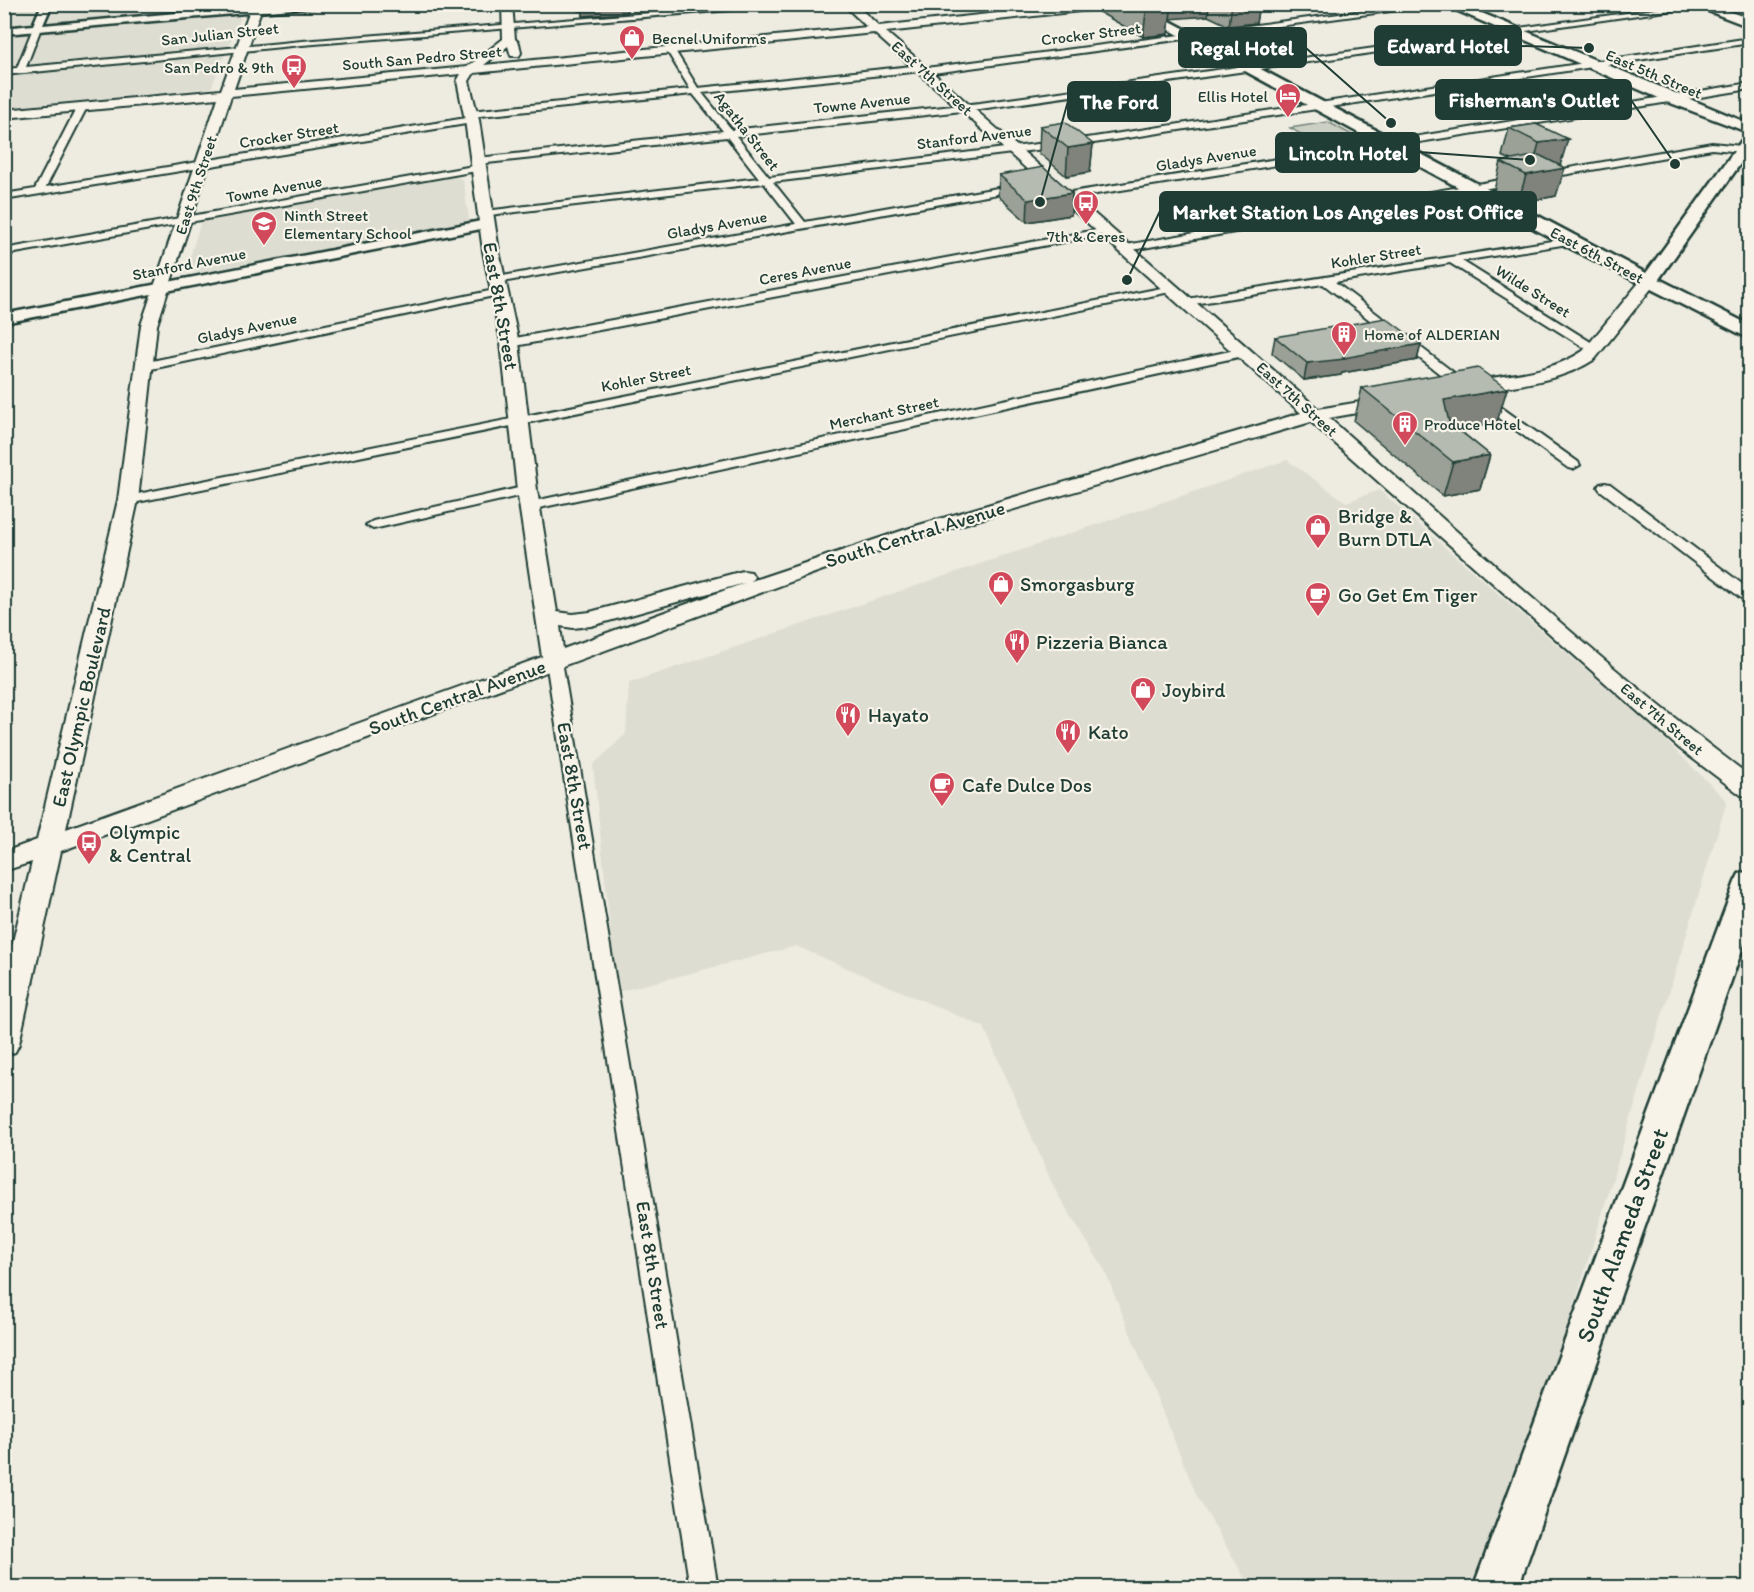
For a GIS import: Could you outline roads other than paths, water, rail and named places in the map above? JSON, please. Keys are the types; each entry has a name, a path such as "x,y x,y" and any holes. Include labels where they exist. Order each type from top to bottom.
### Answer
{"main road":[{"path":"507,4 509,40 513,43 516,61 535,63"},
{"name":"East 7th Street","path":"848,4 1014,150 1038,184 1065,196 1107,231 1603,670 1689,743 1749,789"},
{"path":"879,30 1117,4"},
{"name":"East 6th Street","path":"1128,4 1315,106 1749,333"},
{"name":"East 5th Street","path":"1448,4 1749,129"},
{"path":"1703,5 1749,23"},
{"name":"East 9th Street","path":"142,367 149,325 257,7"},
{"name":"South San Pedro Street","path":"4,114 879,30"},
{"path":"471,69 509,40"},
{"name":"East 8th Street","path":"471,69 463,81 510,343 528,498 554,661"},
{"path":"1447,391 1562,369 1579,362 1593,349 1648,282 1746,144"},
{"name":"East Olympic Boulevard","path":"4,1044 51,846 128,500 142,367"},
{"name":"South Central Avenue","path":"4,862 812,567 926,529 1316,415 1402,399"},
{"path":"547,616 573,621 591,619 734,578 812,567"},
{"name":"South Alameda Street","path":"1495,1587 1749,882"}],"street":[{"path":"21,70 47,4"},
{"path":"4,31 257,7 315,4"},
{"name":"San Julian Street","path":"4,72 244,46 799,4"},
{"name":"Crocker Street","path":"4,197 471,117 924,70 1438,4"},
{"name":"Towne Avenue","path":"4,252 478,164 730,132 965,107 1703,5"},
{"name":"Stanford Avenue","path":"4,319 486,219 766,180 1014,150 1749,40"},
{"name":"Agatha Street","path":"671,51 696,92 803,226"},
{"name":"Gladys Avenue","path":"1065,196 1747,87"},
{"path":"38,192 82,107"},
{"path":"1126,248 1712,146 1746,144"},
{"name":"Gladys Avenue","path":"142,367 498,286 803,226 1038,184"},
{"name":"Ceres Avenue","path":"510,343 1107,231"},
{"name":"Kohler Street","path":"1187,302 1570,241"},
{"name":"Wilde Street","path":"1455,261 1593,349"},
{"path":"1327,281 1466,388 1574,465"},
{"name":"Kohler Street","path":"128,500 1171,289"},
{"name":"Merchant Street","path":"372,525 528,498 1244,352"},
{"path":"1605,487 1749,598"},
{"name":"East 8th Street","path":"554,661 704,1587"}],"place":[{"name":"Edward Hotel","path":"1589,48"},
{"name":"Becnel Uniforms","path":"632,61"},
{"name":"San Pedro & 9th","path":"294,90"},
{"name":"Ellis Hotel","path":"1288,119"},
{"name":"Regal Hotel","path":"1391,123"},
{"name":"Lincoln Hotel","path":"1530,160"},
{"name":"Fisherman's Outlet","path":"1675,164"},
{"name":"The Ford","path":"1040,202"},
{"name":"7th & Ceres","path":"1086,226"},
{"name":"Ninth Street Elementary School","path":"264,247"},
{"name":"Market Station Los Angeles Post Office","path":"1127,280"},
{"name":"Home of ALDERIAN","path":"1344,357"},
{"name":"Produce Hotel","path":"1405,447"},
{"name":"Bridge & Burn DTLA","path":"1318,550"},
{"name":"Smorgasburg","path":"1001,607"},
{"name":"Go Get Em Tiger","path":"1318,618"},
{"name":"Pizzeria Bianca","path":"1017,665"},
{"name":"Joybird","path":"1143,713"},
{"name":"Hayato","path":"848,738"},
{"name":"Kato","path":"1068,755"},
{"name":"Cafe Dulce Dos","path":"942,808"},
{"name":"Olympic & Central","path":"89,866"}]}
